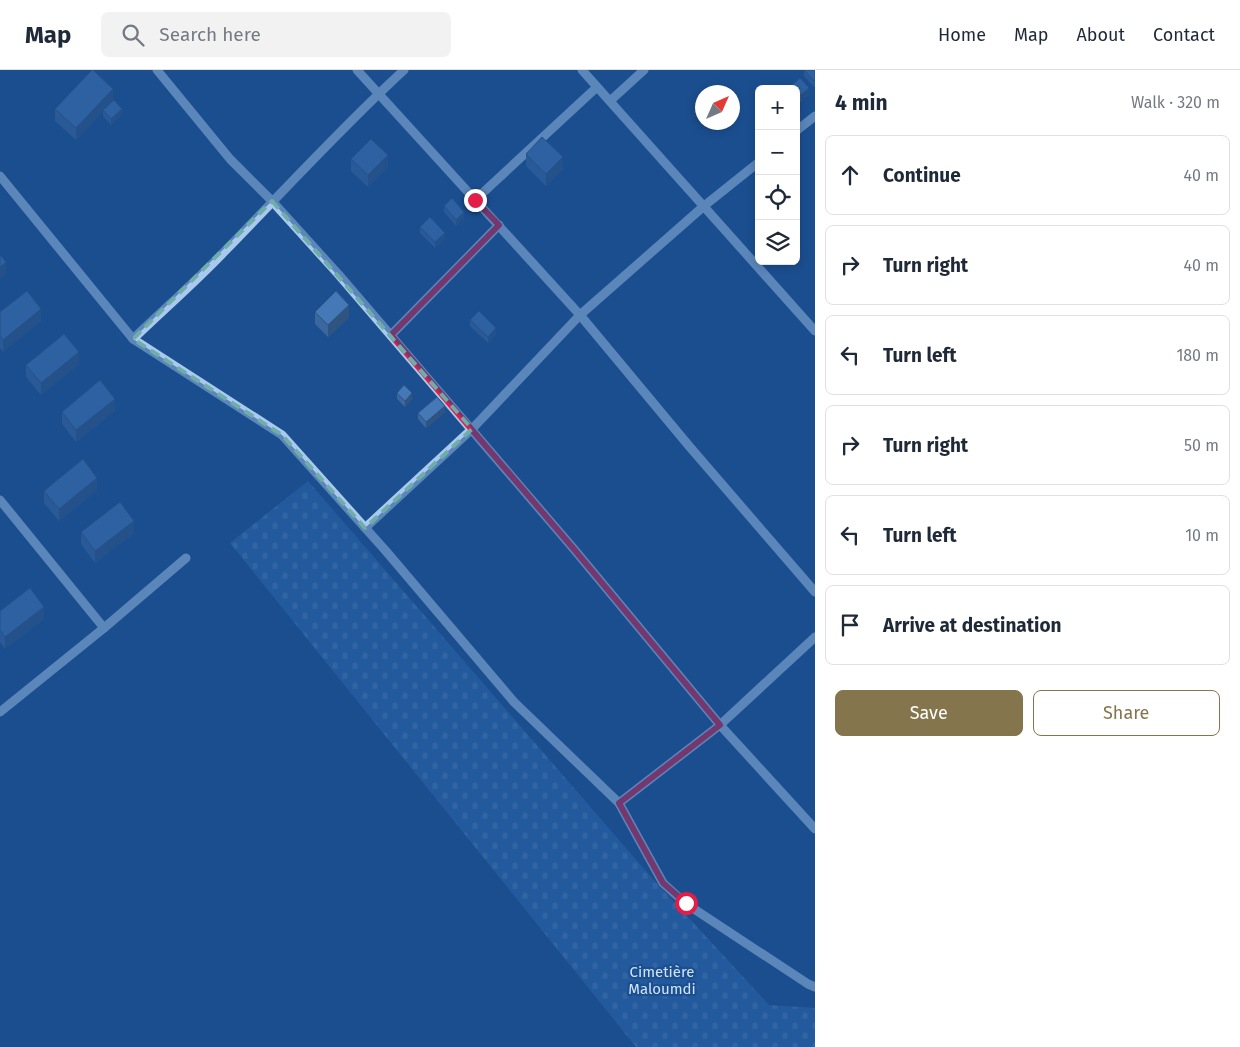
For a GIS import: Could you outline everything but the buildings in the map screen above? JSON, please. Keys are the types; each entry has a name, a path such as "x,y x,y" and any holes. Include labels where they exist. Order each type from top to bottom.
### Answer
{"street":[{"path":"157,70 230,159 272,201 339,274 573,548 720,725 815,830"},
{"path":"357,70 580,315 689,446 815,592"},
{"path":"133,339 220,256 272,201 404,70"},
{"path":"582,70 814,327"},
{"path":"610,101 644,70"},
{"path":"475,200 598,87"},
{"path":"797,130 815,116"},
{"path":"365,528 472,429 580,315 704,206 755,165"},
{"path":"0,176 133,339 282,435 365,528 514,702 619,803 663,883 686,903 815,987"},
{"path":"391,335 499,225"},
{"path":"0,500 104,628"},
{"path":"0,712 104,628 186,558"},
{"path":"619,803 720,725 815,638"}],"highlighted area":[{"path":"272,201 472,429 365,528 282,435 133,339"}],"green space":[{"name":"Cimetière Maloumdi","path":"308,481 651,877 769,1005 815,1008 815,1047 636,1047 230,543"}],"route":[{"path":"475,200 499,225 391,335 573,548 720,725 619,803 663,883 686,903"}]}
